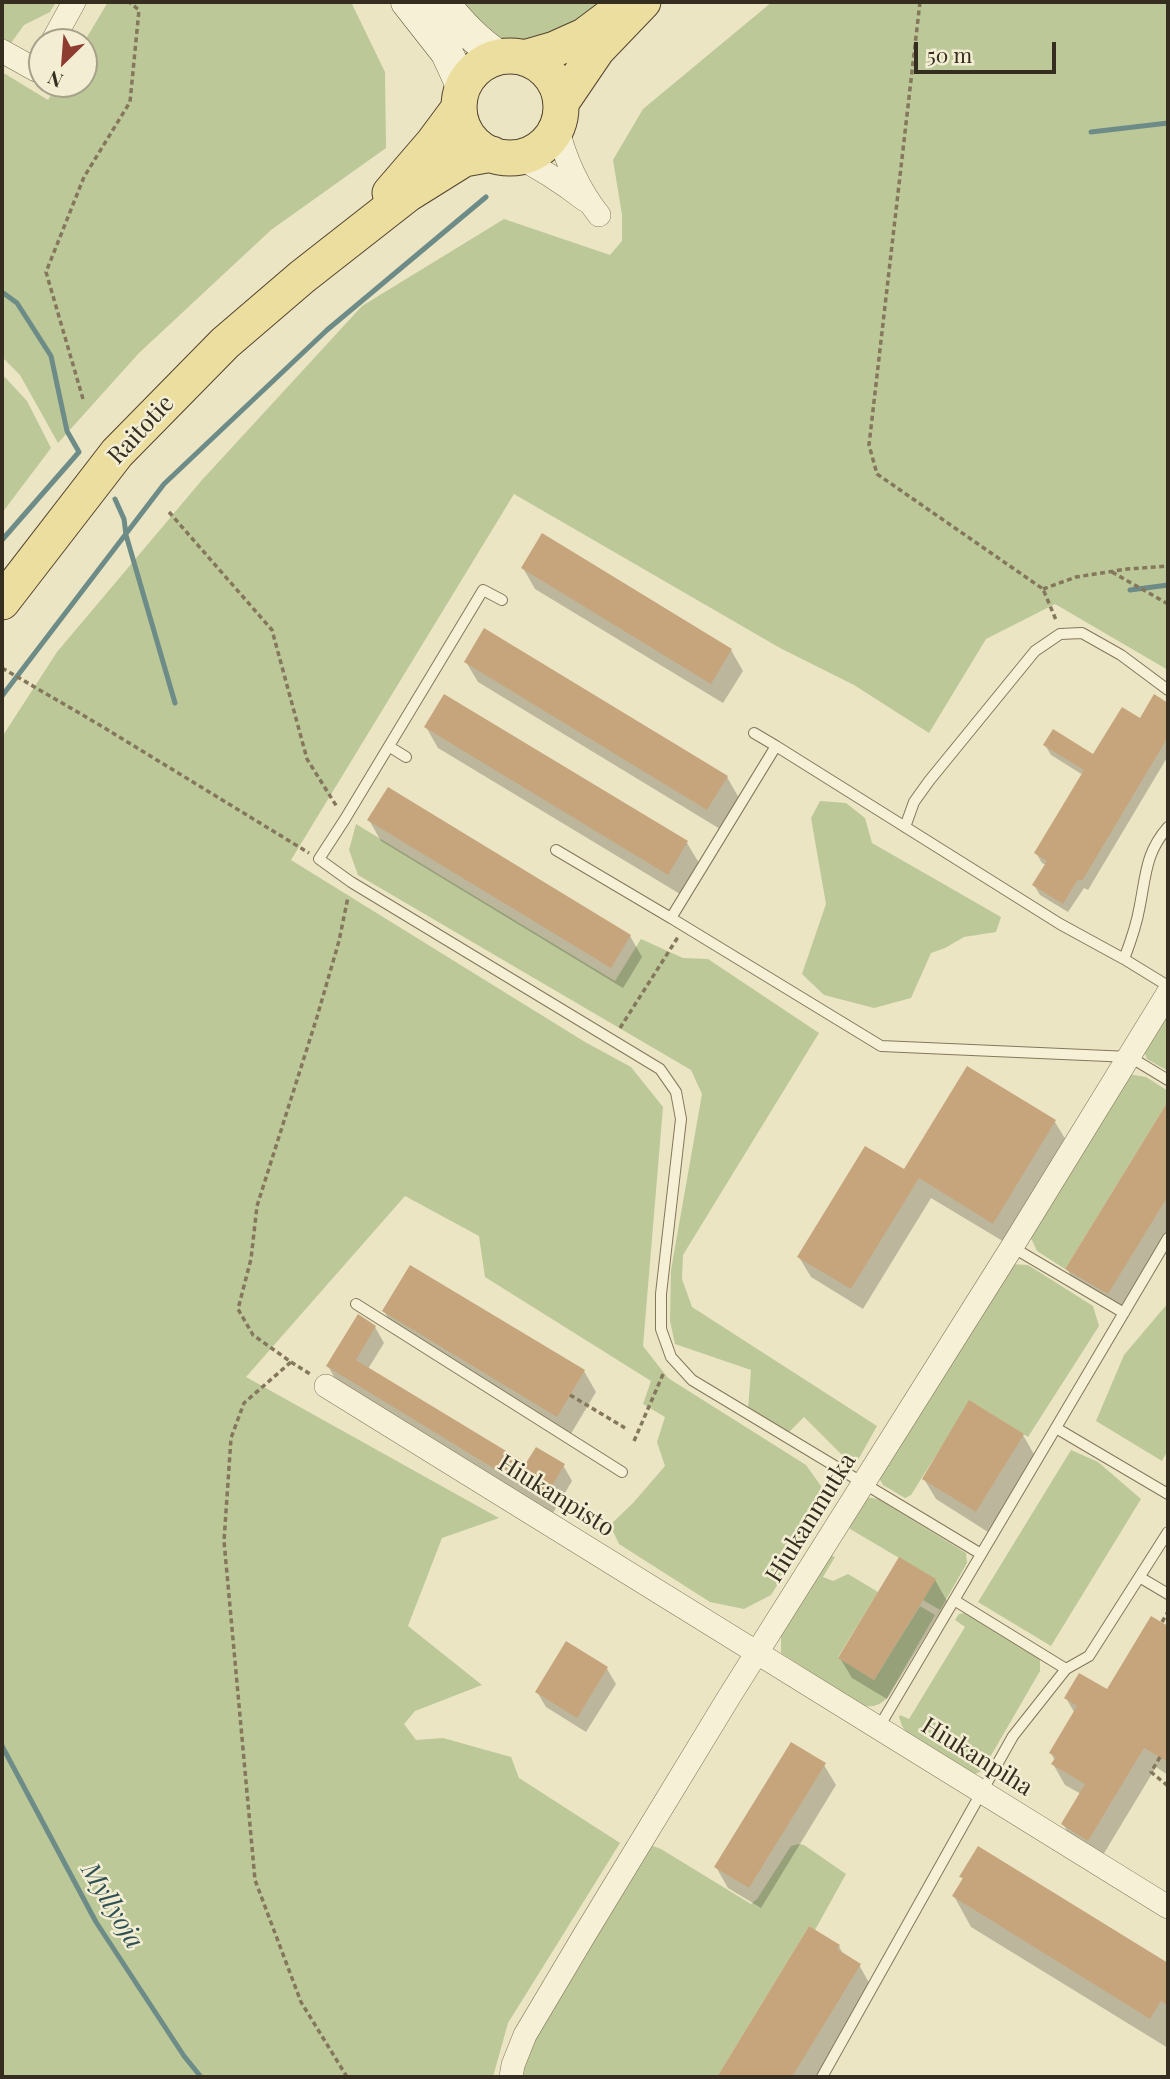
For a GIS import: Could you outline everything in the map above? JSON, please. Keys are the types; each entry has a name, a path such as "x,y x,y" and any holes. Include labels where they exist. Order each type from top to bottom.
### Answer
{"main road":[{"path":"629,2 584,36 555,49 488,61 478,67 470,75 461,98 464,130 471,140 481,149 505,156 529,154 540,148 550,139 559,115 597,50 643,2"},
{"path":"512,57 535,62 545,70 559,91 559,115"},
{"name":"Raitotie","path":"302,278 392,191 433,143 461,98"},
{"name":"Raitotie","path":"2,602 117,453 225,344 302,278 418,188 464,159 505,156"}],"street":[{"path":"60,28 74,2"},
{"path":"407,2 447,53 461,98"},
{"path":"442,2 483,47 512,57"},
{"path":"2,51 28,61"},
{"path":"505,156 564,184 595,210 565,153 559,115"},
{"name":"Hiukanmutka","path":"511,2077 525,2035 758,1652 1168,993"},
{"name":"Hiukanpisto","path":"320,1382 758,1652"},
{"name":"Hiukanpiha","path":"758,1652 1168,1907"}],"lane":[{"path":"502,600 483,590 390,747 319,859 660,1069 676,1092 681,1119 661,1294 661,1329 671,1357 692,1380 981,1554"},
{"path":"905,827 914,802 929,781 1035,651 1060,634 1082,633 1121,655 1168,690"},
{"path":"754,733 1060,924 1168,986"},
{"path":"671,918 776,746"},
{"path":"390,747 406,757"},
{"path":"1124,959 1140,907 1146,863 1168,827"},
{"path":"556,850 881,1046 1130,1057 1168,1080"},
{"path":"879,1727 1166,1245"},
{"path":"1012,1247 1124,1313"},
{"path":"356,1304 622,1472"},
{"path":"1056,1428 1168,1494"},
{"path":"822,2077 1013,1736 1066,1669 1089,1656 1168,1532"},
{"path":"1141,1578 1168,1594"},
{"path":"954,1600 1066,1669"}],"path":[{"path":"83,399 46,272 84,177 130,102 139,10 129,2"},
{"path":"920,2 869,445 877,474 1043,589 1054,614"},
{"path":"169,512 272,630 307,759 345,820"},
{"path":"1043,589 1076,577 1168,566"},
{"path":"1111,571 1168,604"},
{"path":"2,668 319,859"},
{"path":"320,1382 254,1335 238,1309 251,1259 257,1206 339,941 351,881"},
{"path":"613,1039 684,926"},
{"path":"634,1441 671,1357"},
{"path":"291,1362 244,1403 235,1426 231,1438 224,1541 255,1880 301,2002 347,2077"},
{"path":"570,1395 625,1428"},
{"path":"1162,1622 1168,1612"},
{"path":"1160,1757 1152,1772 1168,1786"}],"green space":[{"path":"2,2 56,2 50,12 24,25 6,50 2,48"},
{"path":"108,2 351,2 385,72 386,148 271,230 139,353 58,443 20,375 2,357 2,72 28,88 28,98 98,98 98,28 92,28"},
{"path":"452,2 616,2 605,12 510,47"},
{"path":"772,2 1168,2 1168,670 1055,604 986,639 929,733 854,685 780,648 514,494 291,860 585,1042 631,1067 663,1107 643,1346 668,1378 806,1465 831,1500 771,1595 744,1609 710,1602 619,1544 610,1525 665,1466 657,1442 665,1417 643,1404 651,1381 485,1277 479,1236 405,1196 246,1377 499,1518 442,1538 408,1626 482,1685 415,1711 404,1724 416,1740 443,1738 511,1757 519,1778 620,1843 508,2023 493,2077 2,2077 2,737 57,652 202,480 362,306 504,219 610,255 622,241 622,215 613,160 643,109"},
{"path":"2,374 27,401 51,448 2,513"},
{"path":"820,801 846,803 865,818 872,843 1001,917 996,932 964,937 931,953 911,998 874,1008 824,995 802,974 826,904 811,818"},
{"path":"356,824 615,981 641,939 683,958 708,959 819,1033 683,1255 682,1279 692,1307 877,1426 854,1467 804,1417 789,1432 748,1410 751,1370 675,1344 670,1321 671,1270 702,1094 691,1070 358,875 349,850"},
{"path":"1168,1007 1168,1071 1147,1059 1143,1048"},
{"path":"1128,1074 1146,1077 1168,1091 1168,1101 1065,1269 1037,1251 1030,1236"},
{"path":"1010,1264 1028,1265 1093,1306 1099,1326 1028,1437 970,1401 911,1495 905,1498 883,1485 878,1476"},
{"path":"1168,1303 1168,1450 1162,1461 1096,1421 1124,1355"},
{"path":"1071,1450 1098,1462 1141,1499 1051,1646 978,1602"},
{"path":"865,1497 878,1499 966,1553 967,1563 940,1610 923,1600 935,1579 850,1529 849,1523"},
{"path":"830,1555 835,1557 823,1577 833,1581 848,1574 878,1592 838,1657 874,1680 920,1606 935,1615 887,1698 876,1705 863,1706 781,1653 781,1633"},
{"path":"965,1613 1040,1659 1040,1671 982,1771 975,1774 907,1733 899,1717 900,1715 909,1719 965,1627 955,1620 959,1614"},
{"path":"799,1844 846,1874 815,1930 809,1926 717,2077 520,2077 525,2055 647,1851 653,1846 661,1849 751,1904 757,1899 791,1846"}],"building":[{"path":"542,533 732,649 711,684 521,568"},
{"path":"484,628 728,776 707,810 464,662"},
{"path":"444,694 688,841 668,875 424,727"},
{"path":"1154,694 1168,703 1168,737 1082,881 1078,879 1063,904 1032,885 1047,861 1034,853 1084,770 1043,745 1053,729 1093,754 1122,707 1140,718"},
{"path":"388,787 631,935 611,968 367,820"},
{"path":"967,1066 1056,1120 993,1224 919,1178 851,1289 797,1257 865,1146 904,1169"},
{"path":"1168,1101 1168,1196 1108,1294 1065,1269"},
{"path":"410,1265 585,1370 557,1417 382,1311"},
{"path":"358,1314 376,1326 356,1360 526,1463 536,1447 565,1464 544,1499 326,1366"},
{"path":"969,1400 1024,1434 976,1512 922,1479"},
{"path":"899,1557 936,1579 874,1680 838,1658"},
{"path":"1151,1616 1168,1626 1168,1762 1144,1748 1088,1841 1061,1824 1085,1784 1051,1764 1056,1757 1049,1753 1077,1706 1064,1698 1079,1673 1107,1689"},
{"path":"566,1641 608,1667 577,1718 535,1692"},
{"path":"791,1742 826,1763 749,1888 714,1867"},
{"path":"978,1846 1168,1963 1168,2006 1161,2001 1150,2019 952,1896 963,1878 959,1877"},
{"path":"809,1926 840,1945 837,1949 861,1964 792,2077 717,2077"}],"waterway":[{"path":"1091,132 1168,123"},
{"path":"2,696 164,484 327,330 486,197"},
{"path":"2,292 17,303 51,356 67,431 79,452 2,540"},
{"path":"115,499 124,519 126,535 175,703"},
{"path":"1130,590 1168,585"},
{"name":"Myllyoja","path":"2,1746 96,1922 184,2056 201,2077"}]}
